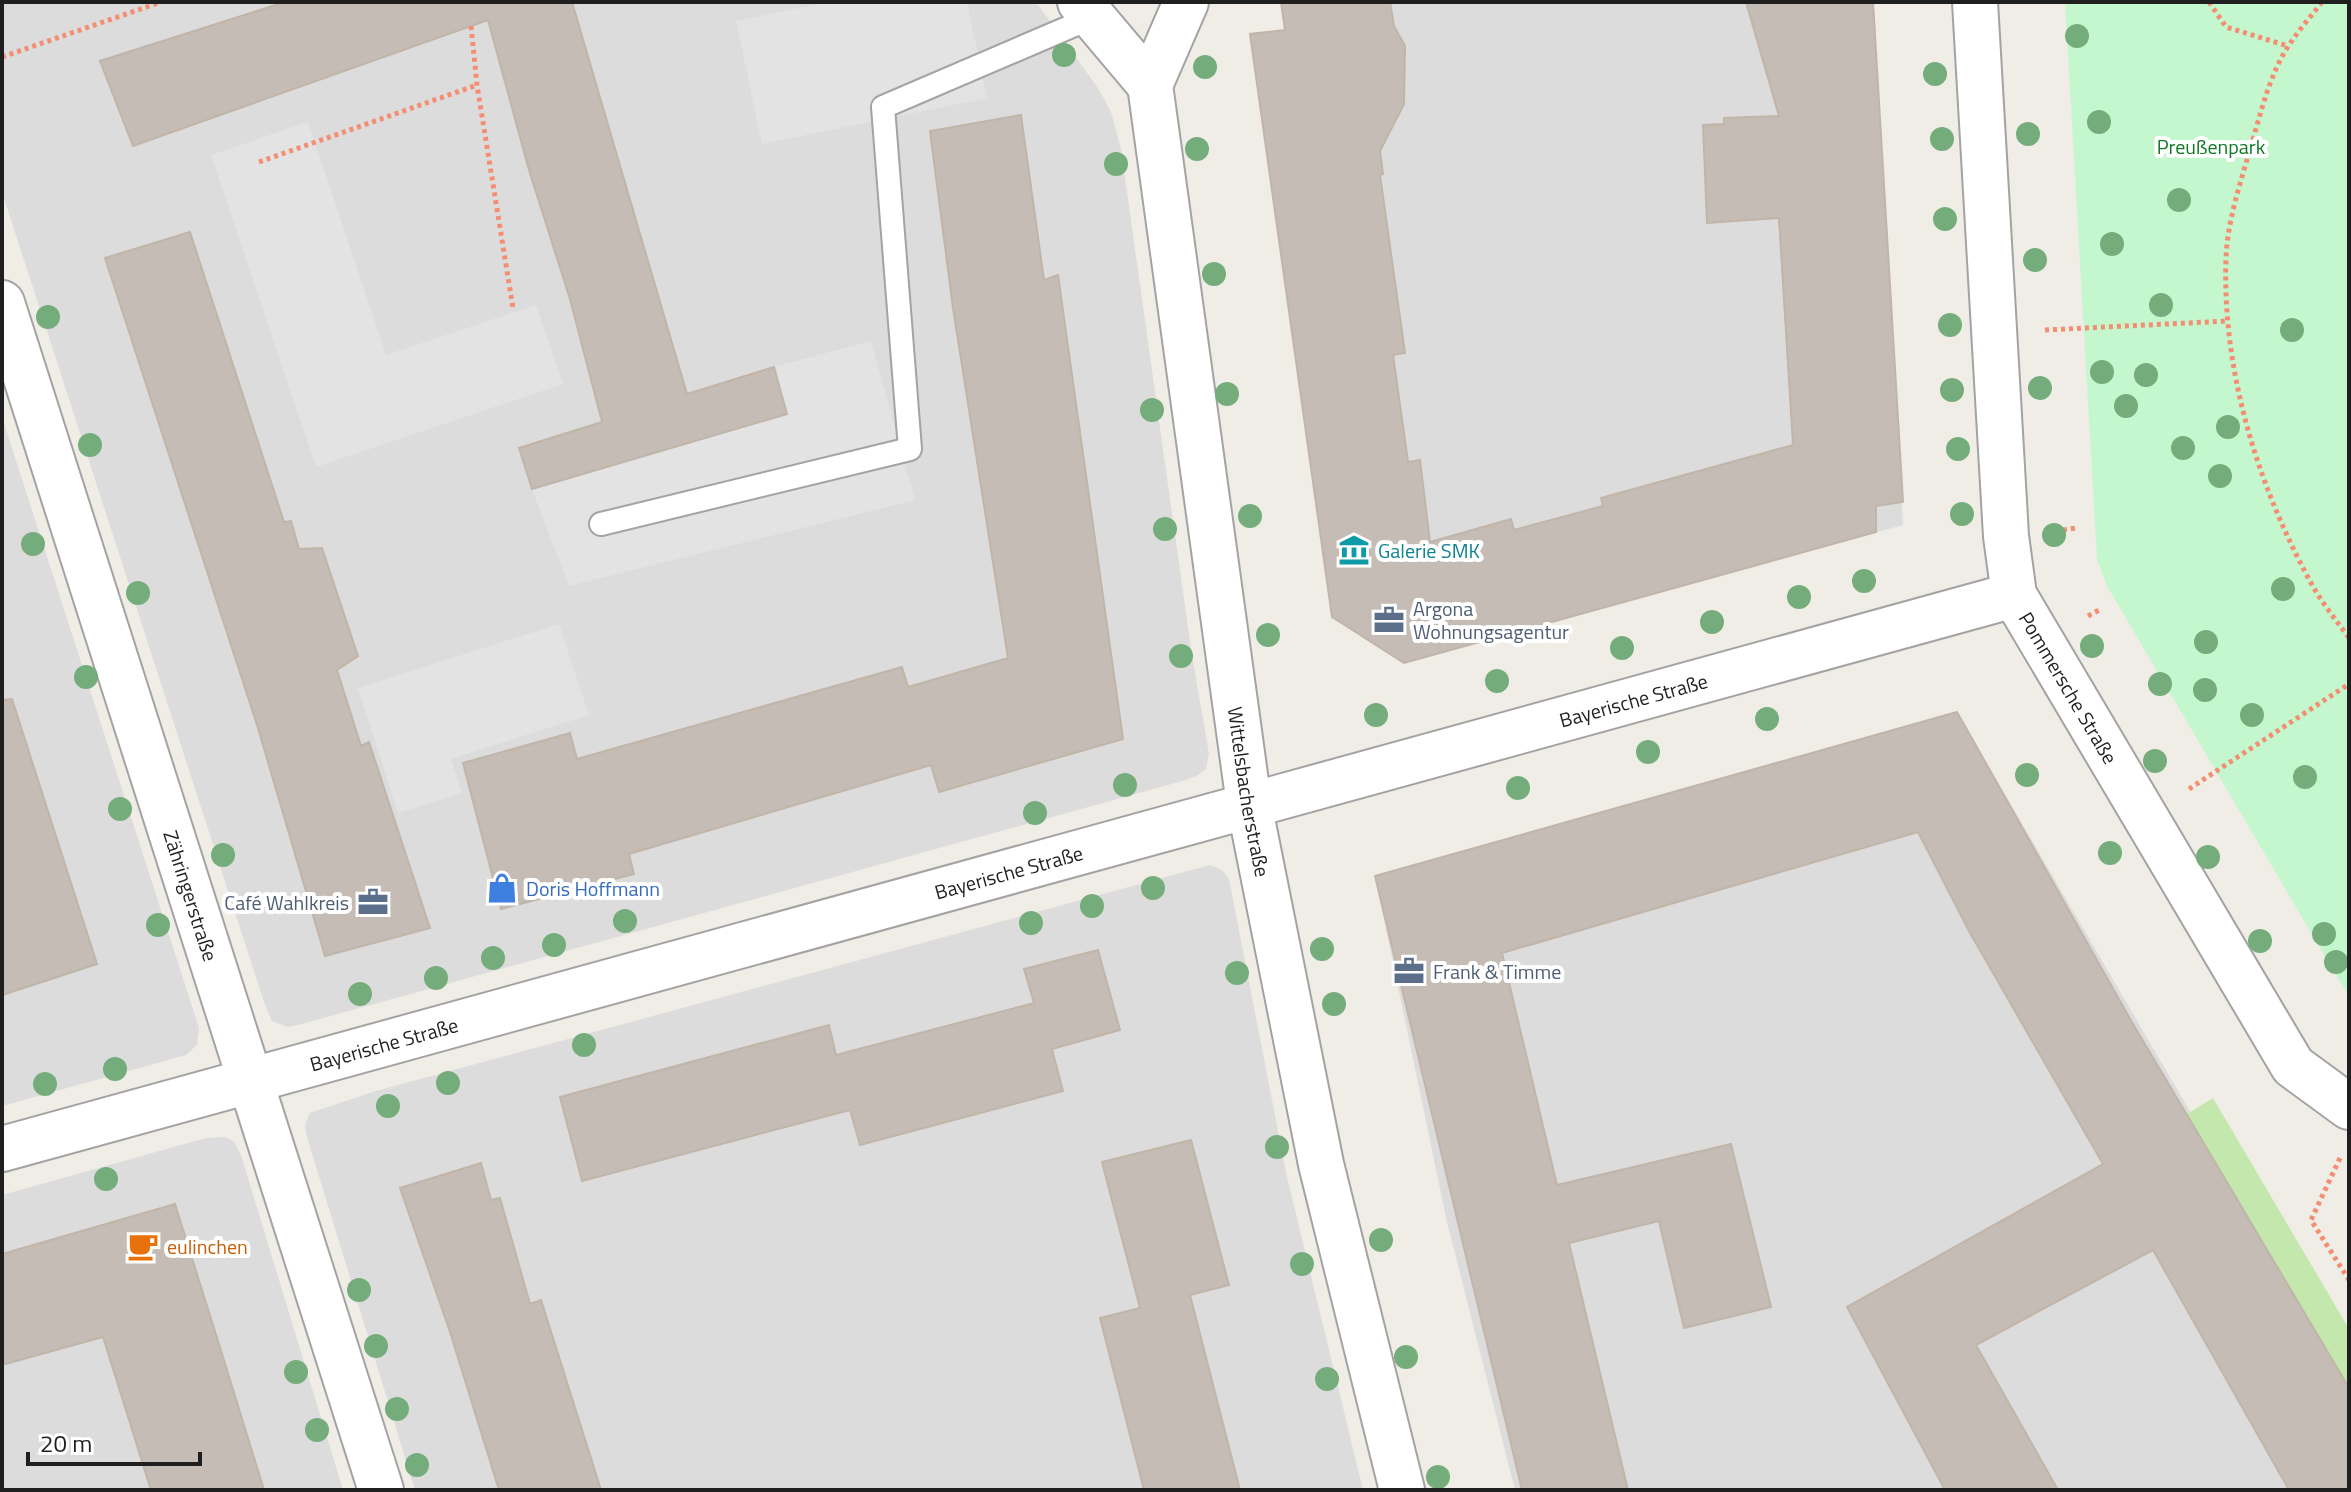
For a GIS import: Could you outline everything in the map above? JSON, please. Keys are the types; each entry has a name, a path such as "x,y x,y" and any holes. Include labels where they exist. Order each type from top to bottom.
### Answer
{"street":[{"path":"1086,9 1150,85 1186,2"},
{"name":"Pommersche Straße","path":"1975,2 2006,536 2014,595 2293,1066 2349,1107"},
{"name":"Wittelsbacherstraße","path":"1150,85 1249,804 1321,1164 1402,1490"},
{"name":"Zähringerstraße","path":"2,303 381,1490"},
{"name":"Bayerische Straße","path":"2,1149 2014,595"}],"lane":[{"path":"601,524 910,449 883,107 1086,9"}],"path":[{"path":"2,57 161,2"},
{"path":"2209,2 2226,27 2288,46"},
{"path":"2322,2 2288,46 2267,92 2237,193 2226,257 2228,321 2240,396 2259,466 2283,527 2313,587 2349,638"},
{"path":"471,26 477,85 513,308"},
{"path":"259,162 477,85"},
{"path":"2067,328 2228,321"},
{"path":"2147,816 2349,684"},
{"path":"2330,1179 2311,1220 2349,1280"}],"shaded area":[{"path":"2,2 1036,2 1098,88 1111,112 1121,149 1191,649 1209,754 1206,769 1186,780 298,1025 288,1027 272,1021 2,192"},
{"path":"828,2 967,2 987,98 762,144 736,21"},
{"path":"1281,2 1873,2 1903,525 1403,662 1332,617 1253,51 1287,46"},
{"path":"308,122 386,355 536,305 563,384 316,467 211,155"},
{"path":"871,341 915,500 569,586 532,489 786,414 774,367"},
{"path":"2,417 199,1028 197,1045 186,1055 2,1106"},
{"path":"559,624 589,715 451,759 462,793 398,813 358,688"},
{"path":"1957,712 2349,1384 2349,1490 1515,1490 1447,1222 1375,876"},
{"path":"1210,865 1222,870 1229,879 1287,1177 1363,1490 415,1490 307,1137 305,1125 310,1113 376,1091"},
{"path":"226,1137 234,1142 241,1155 343,1490 2,1490 2,1195 206,1138"}],"green space":[{"name":"Preußenpark","path":"2065,2 2349,2 2349,997 2107,586 2097,559"},
{"path":"2213,1098 2349,1329 2349,1388 2187,1114"}],"building":[{"path":"285,2 572,2 687,394 774,367 787,414 532,489 519,448 602,422 570,299 529,170 488,20 133,146 100,61"},
{"path":"1281,2 1390,2 1394,26 1405,46 1404,104 1380,151 1383,174 1380,175 1405,353 1393,355 1408,462 1420,460 1430,542 1511,519 1514,530 1603,506 1601,498 1793,445 1779,218 1707,223 1703,125 1724,124 1724,118 1779,116 1746,2 1873,2 1903,502 1876,506 1876,532 1404,663 1332,617 1250,34 1285,30"},
{"path":"1021,115 1044,280 1058,275 1123,739 939,792 931,765 629,854 634,874 501,909 463,763 570,733 577,759 902,667 908,687 1008,658 953,308 930,131"},
{"path":"190,232 284,522 291,521 299,549 322,548 358,656 337,670 361,746 369,742 430,928 325,956 258,728 105,258"},
{"path":"12,699 97,964 2,995 2,700"},
{"path":"1957,712 2133,1024 2349,1388 2349,1490 2289,1490 2153,1250 1976,1345 2058,1490 1945,1490 1847,1307 2103,1164 1970,933 1918,832 1502,953 1557,1185 1731,1144 1771,1307 1684,1328 1659,1221 1569,1243 1628,1490 1522,1490 1375,876"},
{"path":"1098,950 1120,1030 1052,1049 1063,1091 860,1145 850,1110 582,1181 560,1097 829,1025 836,1055 1034,1003 1024,969"},
{"path":"1191,1140 1229,1285 1190,1295 1240,1490 1144,1490 1100,1318 1140,1308 1102,1162"},
{"path":"481,1163 491,1200 500,1198 530,1304 541,1300 601,1490 499,1490 450,1332 400,1188"},
{"path":"175,1204 264,1490 151,1490 103,1337 2,1365 2,1254"}],"place":[{"name":"Galerie SMK","path":"1354,550"},
{"name":"Argona Wohnungsagentur","path":"1389,620"},
{"name":"Doris Hoffmann","path":"502,888"},
{"name":"Café Wahlkreis","path":"373,902"},
{"name":"Frank & Timme","path":"1409,971"},
{"name":"eulinchen","path":"143,1246"}]}
